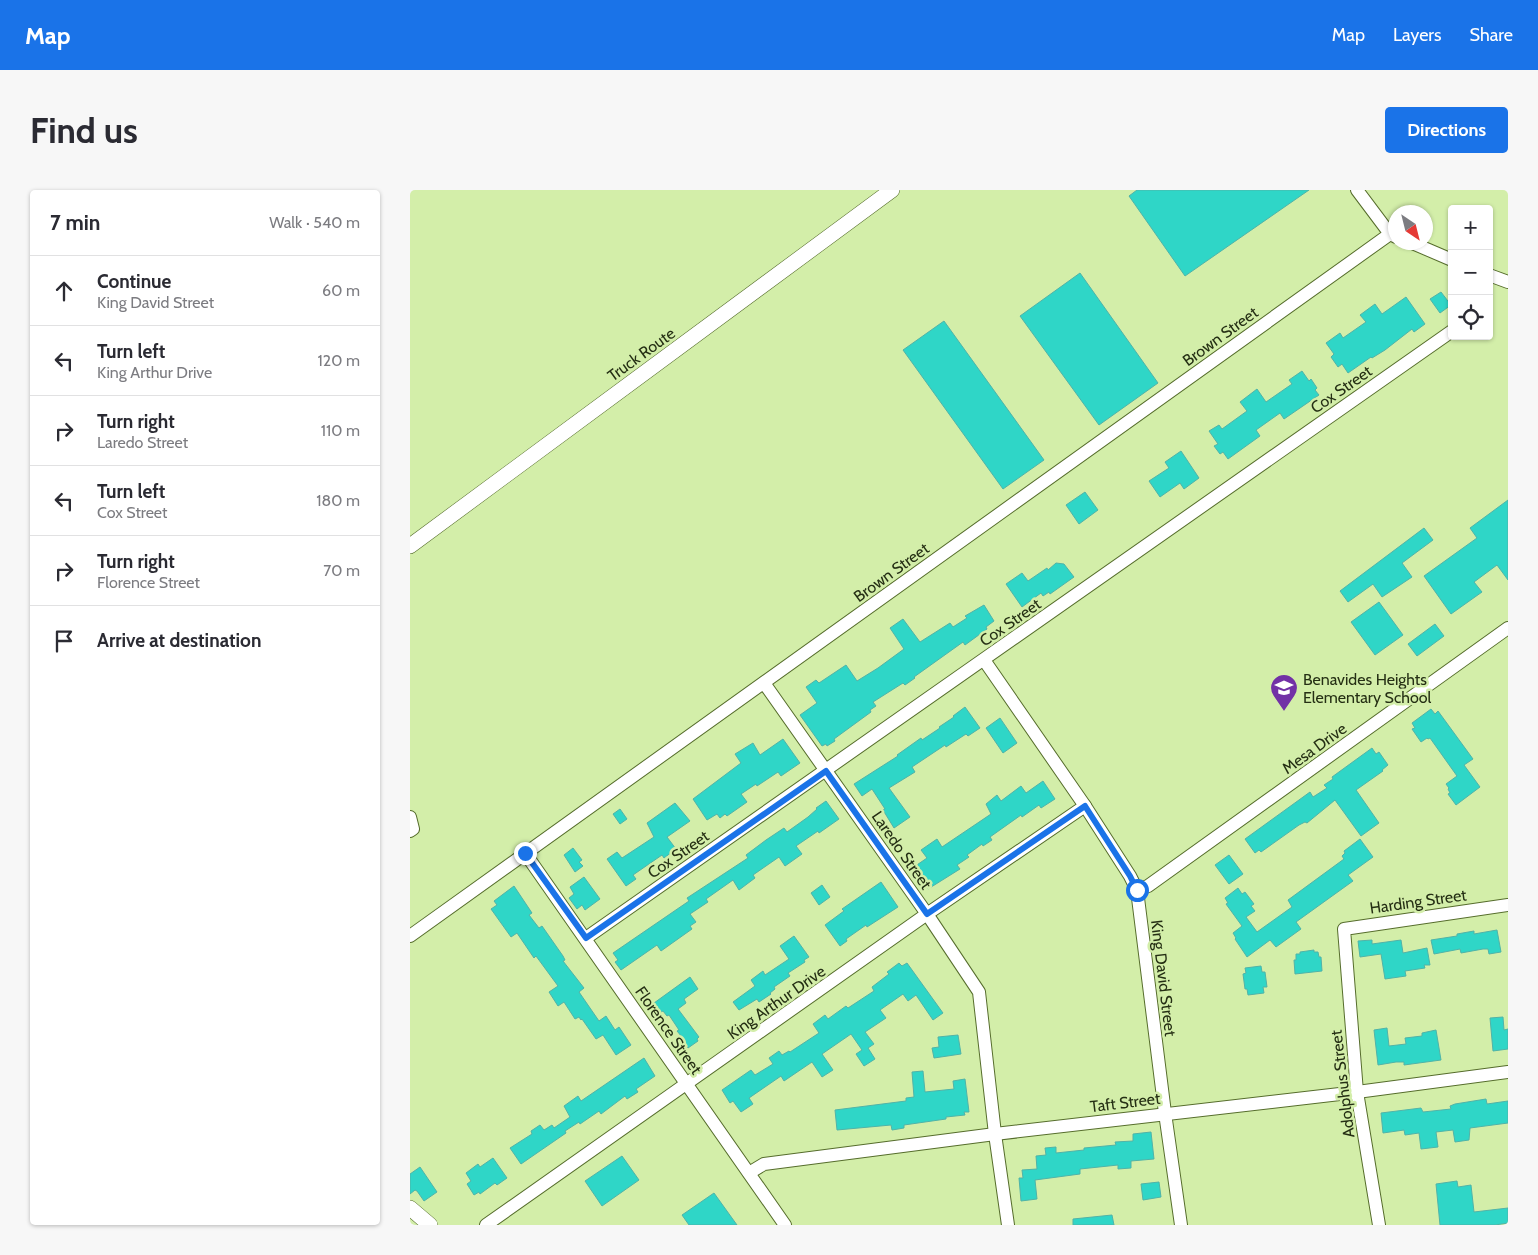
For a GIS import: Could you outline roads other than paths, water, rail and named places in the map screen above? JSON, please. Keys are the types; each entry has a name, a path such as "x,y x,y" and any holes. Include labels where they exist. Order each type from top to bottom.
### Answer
{"street":[{"name":"Truck Route","path":"410,546 892,190"},
{"path":"1357,190 1388,230"},
{"name":"Brown Street","path":"410,936 1388,240"},
{"path":"1429,250 1448,258"},
{"path":"1493,277 1508,282"},
{"name":"Cox Street","path":"586,938 1448,334"},
{"name":"Mesa Drive","path":"1137,890 1148,886 1508,628"},
{"name":"King David Street","path":"984,660 1085,806 1137,890 1181,1225"},
{"name":"Laredo Street","path":"764,683 927,914 979,992 995,1134 1008,1225"},
{"name":"King Arthur Drive","path":"486,1225 927,914 1085,806"},
{"path":"410,817 413,829 410,831"},
{"name":"Florence Street","path":"525,853 785,1225"},
{"name":"Harding Street","path":"1344,939 1344,929 1508,905"},
{"name":"Adolphus Street","path":"1344,939 1357,1092 1378,1225"},
{"name":"Taft Street","path":"749,1174 764,1164 1508,1072"},
{"path":"410,1208 430,1225"}],"place":[{"name":"Benavides Heights Elementary School","path":"1284,712"}]}
